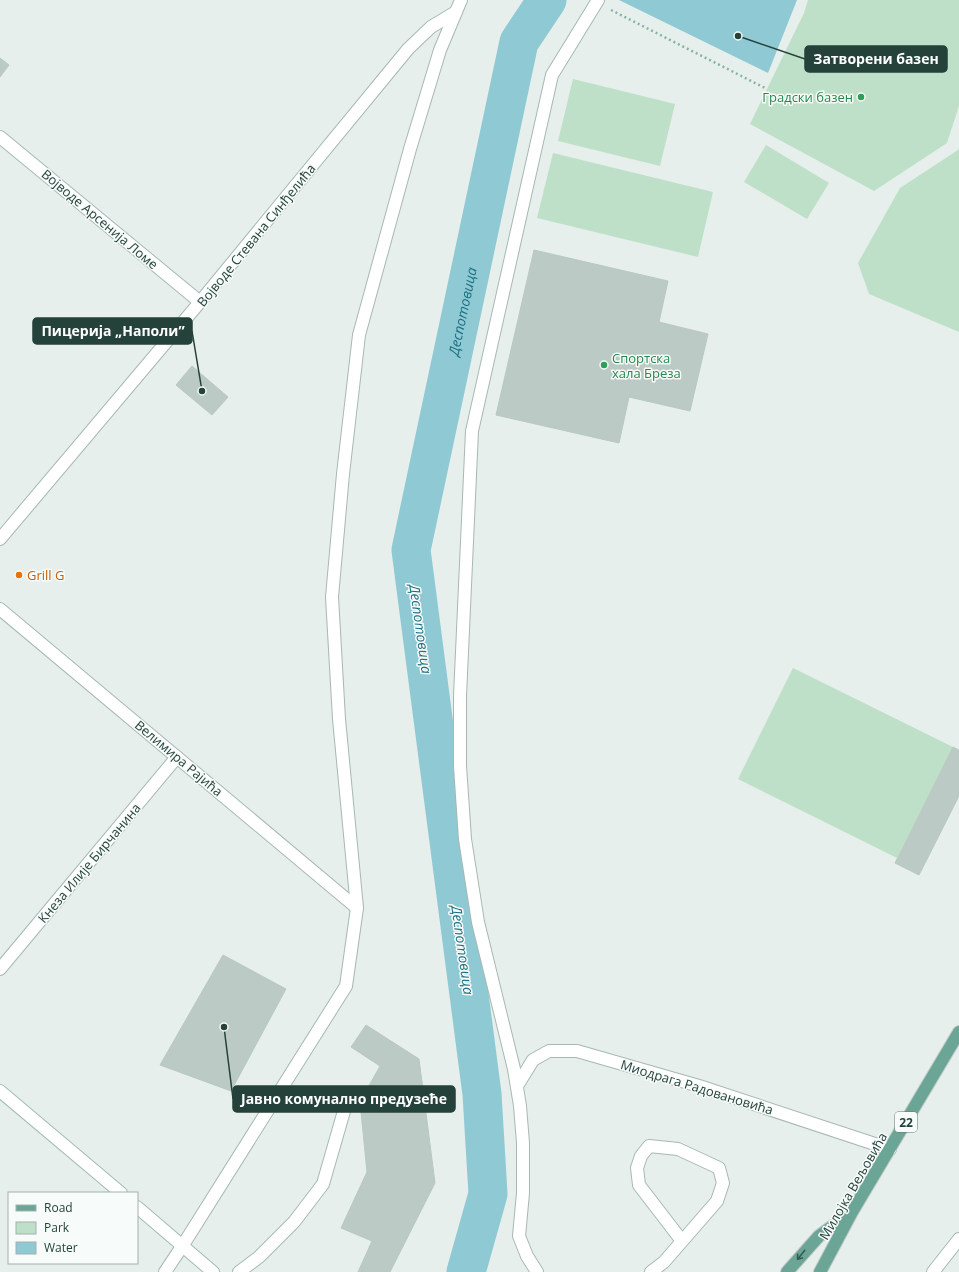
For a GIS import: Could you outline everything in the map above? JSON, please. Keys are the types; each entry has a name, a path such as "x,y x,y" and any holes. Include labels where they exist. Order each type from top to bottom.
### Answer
{"main road":[{"name":"Милојка Вељовића","path":"820,1272 852,1212 959,1032"},
{"path":"787,1272 819,1236 852,1212"}],"street":[{"path":"166,1272 346,986 357,908 339,719 332,597 342,474 359,335 410,149 440,50 461,0"},
{"path":"537,1272 527,1256 519,1236 523,1193 523,1143 520,1106 514,1069 478,922 465,839 460,774 460,696 472,431 552,75 597,1"},
{"name":"Војводе Стевана Синђелића","path":"0,539 200,302 408,49 431,27 456,12"},
{"name":"Војводе Арсенија Ломе","path":"0,136 200,302"},
{"name":"Велимира Рајића","path":"0,609 357,908"},
{"name":"Кнеза Илије Бирчанина","path":"0,969 177,757"},
{"name":"Миодрага Радовановића","path":"517,1086 532,1060 549,1051 577,1051 699,1086 890,1149"},
{"path":"0,1091 120,1192"},
{"path":"239,1272 259,1257 294,1222 323,1184 344,1111"},
{"path":"651,1272 664,1262 717,1201 723,1183 719,1168 678,1149 649,1146 642,1156 637,1168 639,1185 682,1241"},
{"path":"138,1208 213,1272"},
{"path":"932,1272 959,1239"}],"path":[{"path":"597,1 767,89"}],"green space":[{"name":"Градски базен","path":"808,0 959,0 959,106 947,143 874,191 750,124 804,13"},
{"path":"573,79 675,104 660,166 558,141"},
{"path":"766,145 829,183 807,219 744,182"},
{"path":"959,147 959,332 869,294 858,263 900,188 958,150"},
{"path":"553,153 713,192 698,257 537,218"},
{"path":"793,668 953,747 897,858 738,779"}],"water":[{"path":"619,0 797,0 768,73"}],"building":[{"path":"0,58 9,65 0,77"},
{"name":"Спортска хала Бреза","path":"534,250 668,281 659,322 708,334 690,411 629,397 619,443 496,415"},
{"path":"192,366 228,397 212,415 176,385"},
{"path":"953,747 959,750 959,796 919,875 895,863"},
{"path":"223,955 286,989 231,1091 160,1065"},
{"path":"366,1025 419,1059 435,1183 390,1272 358,1272 372,1241 341,1228 367,1172 360,1102 380,1066 351,1047"}],"waterway":[{"name":"Деспотовица","path":"466,1272 488,1194 482,1094 411,550 519,42 547,0"}],"place":[{"name":"Затворени базен","path":"738,36"},
{"name":"Градски базен","path":"861,97"},
{"name":"Спортска хала Бреза","path":"604,365"},
{"name":"Пицерија „Наполи”","path":"202,391"},
{"name":"Grill G","path":"19,575"},
{"name":"Јавно комунално предузеће","path":"224,1027"}]}
